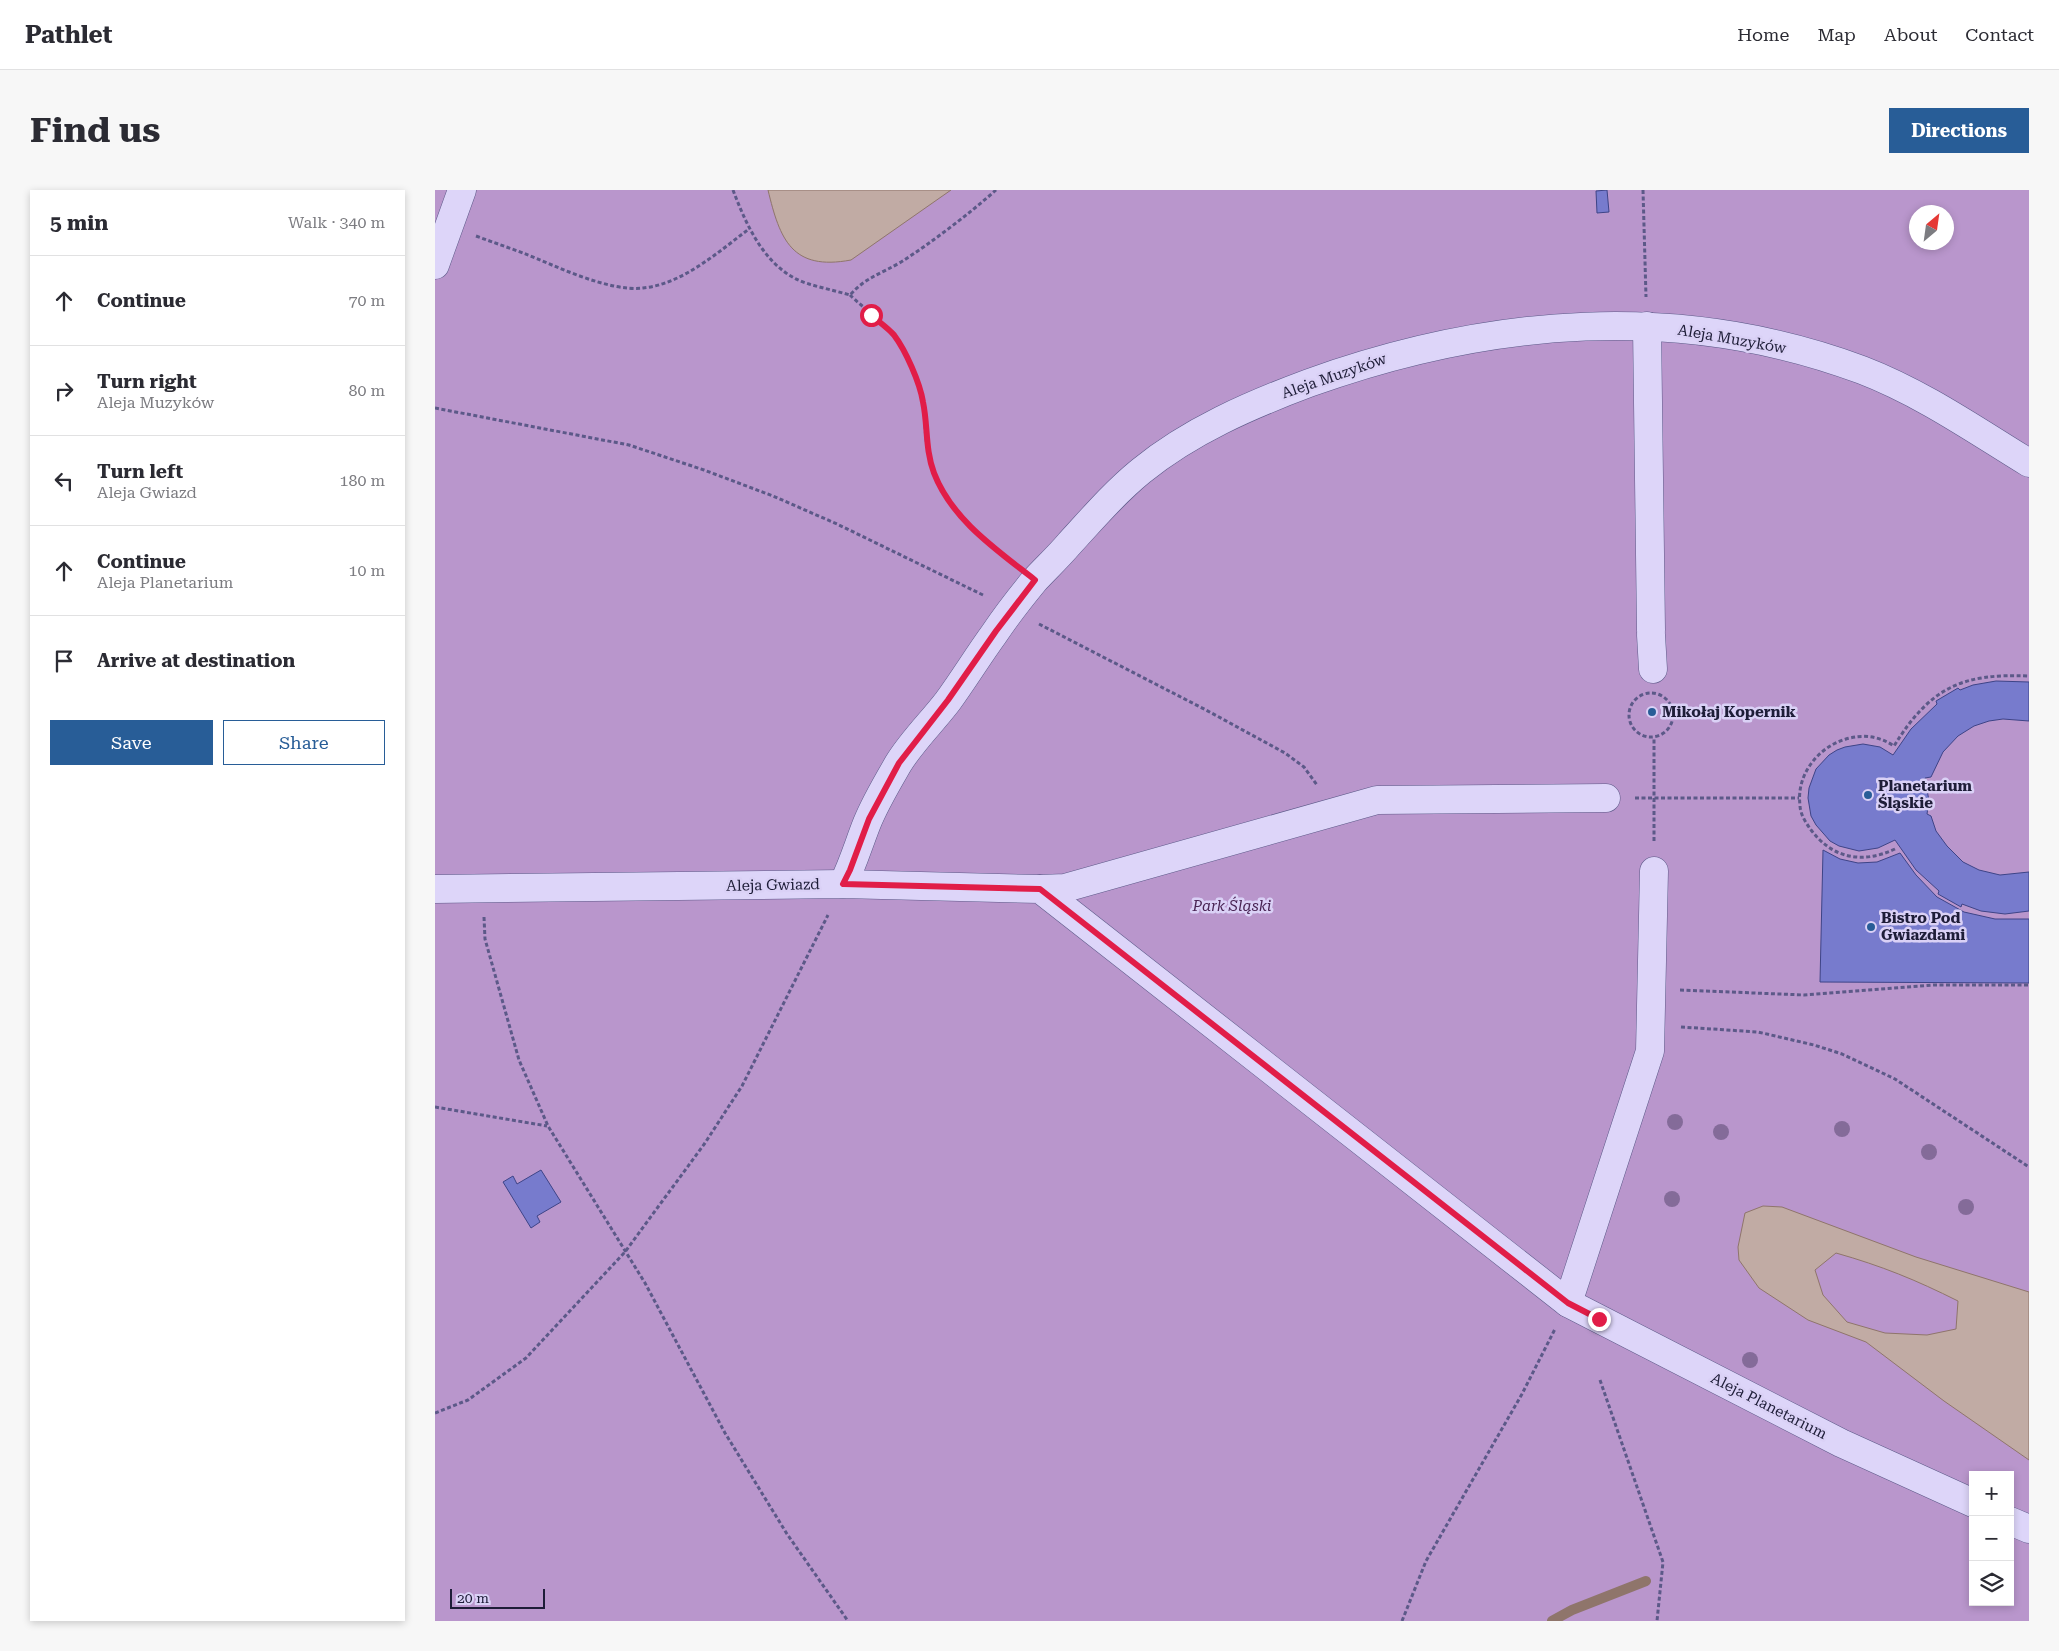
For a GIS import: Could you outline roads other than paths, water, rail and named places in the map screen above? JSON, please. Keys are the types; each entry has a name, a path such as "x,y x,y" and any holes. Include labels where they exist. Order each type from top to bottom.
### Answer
{"street":[{"path":"435,265 462,190"},
{"path":"1647,326 1653,669"},
{"name":"Aleja Muzyków","path":"843,884 869,819 899,763 948,700 996,631 1035,580 1123,487 1164,453 1191,434 1283,393 1345,370 1393,356 1483,336 1553,328 1647,326 1704,331 1745,338 1803,352 1862,370 1923,398 2029,463"},
{"name":"Aleja Gwiazd","path":"435,889 843,884 1065,888 1332,811 1377,800 1606,798"},
{"path":"1040,889 1568,1303 1650,1051 1654,871"},
{"name":"Aleja Planetarium","path":"1568,1303 1841,1443 1969,1502"},
{"path":"2014,1523 2029,1530"}],"waterway":[{"path":"1552,1621 1572,1610 1646,1581"}],"place":[{"name":"Mikołaj Kopernik","path":"1652,712"},
{"name":"Planetarium Śląskie","path":"1868,795"},
{"name":"Bistro Pod Gwiazdami","path":"1871,927"}],"park label":[{"name":"Park Śląski","path":"1232,906"}]}
